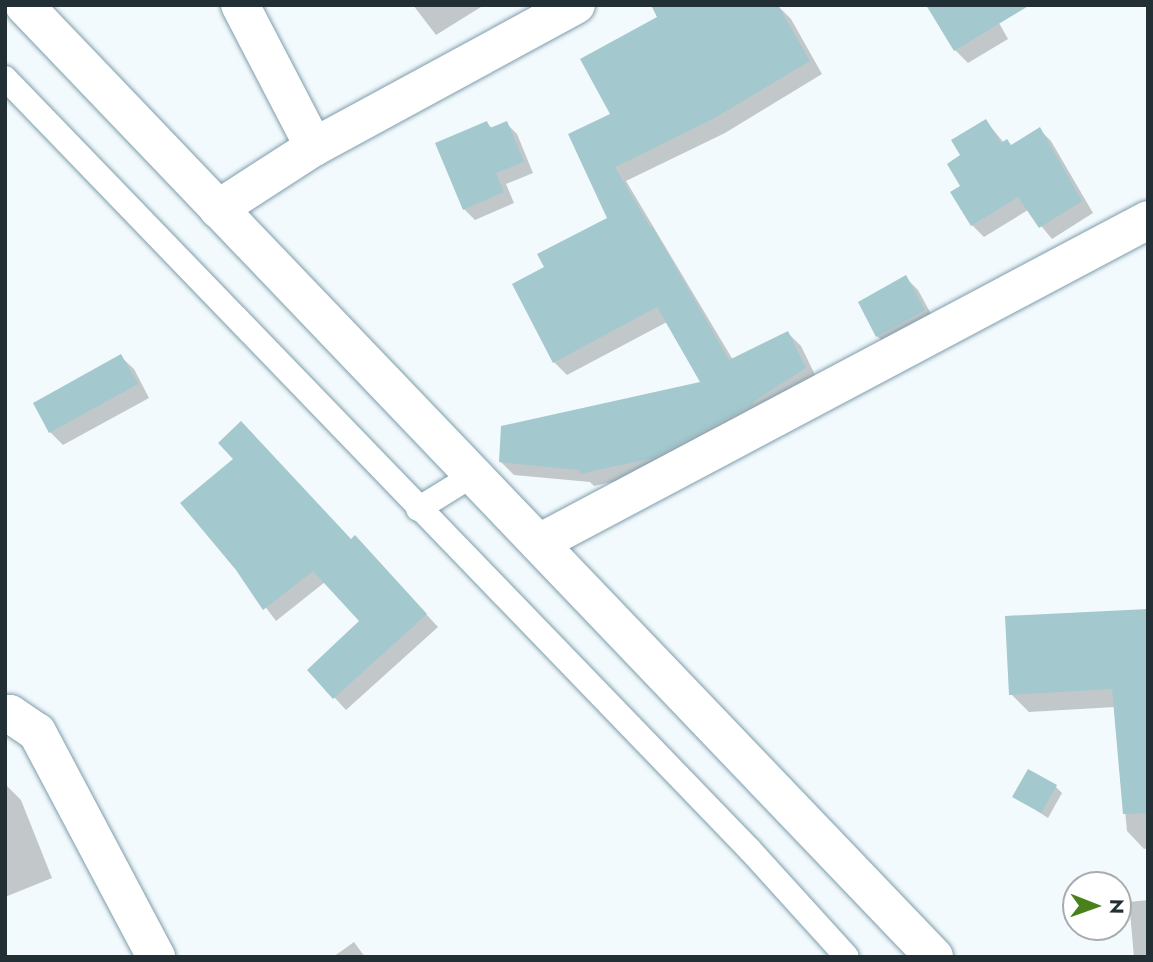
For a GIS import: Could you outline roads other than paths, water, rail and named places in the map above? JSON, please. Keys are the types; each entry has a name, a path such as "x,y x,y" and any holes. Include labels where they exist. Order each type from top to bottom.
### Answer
{"street":[{"path":"24,5 934,957"},
{"path":"240,5 314,147"},
{"path":"218,209 314,147 576,5"},
{"path":"539,543 1148,220"},
{"path":"5,714 10,714 37,732 156,957"}],"lane":[{"path":"5,78 418,509 750,850 847,957"},
{"path":"418,509 473,475"}]}
